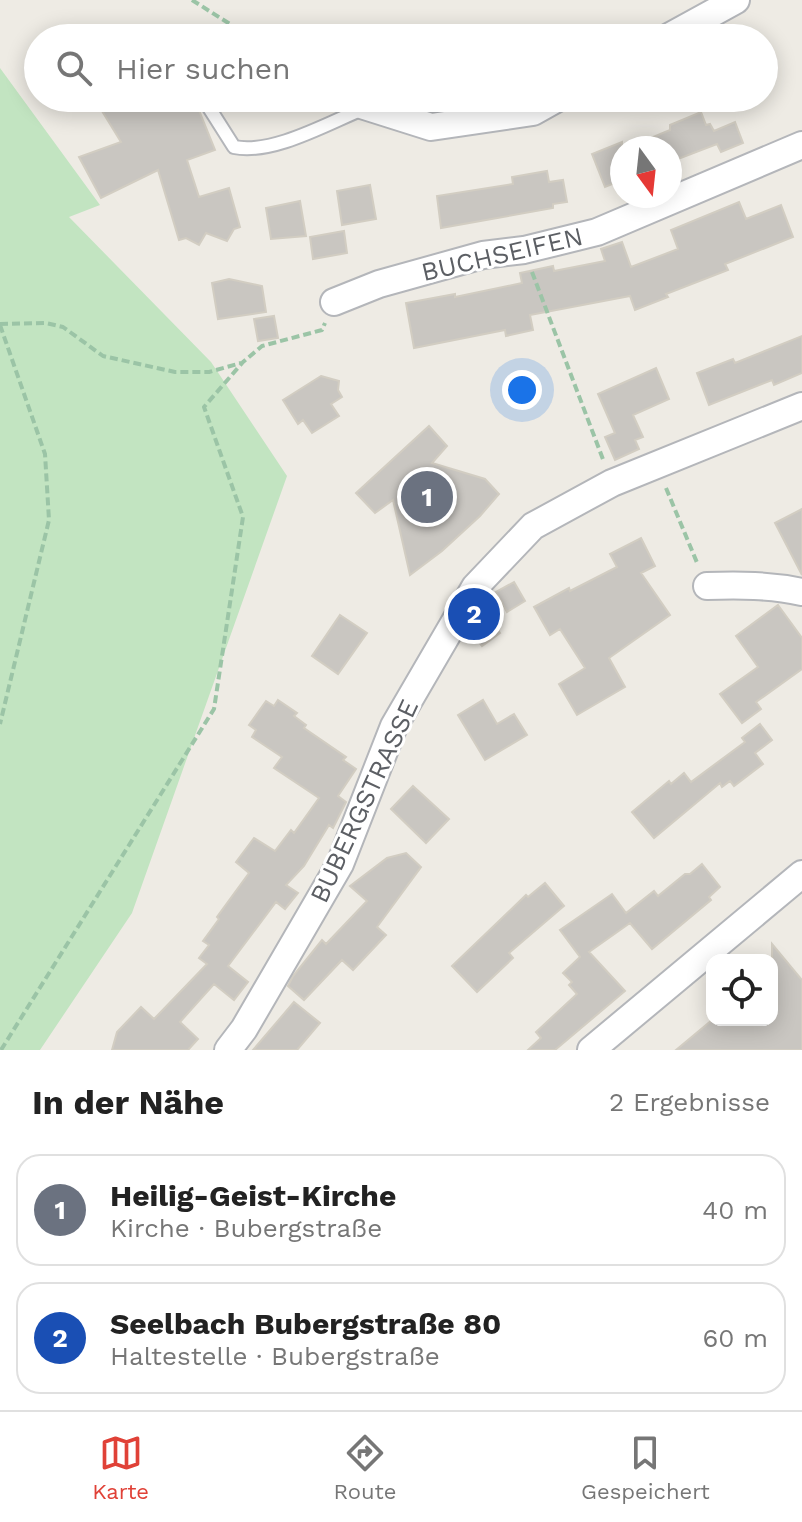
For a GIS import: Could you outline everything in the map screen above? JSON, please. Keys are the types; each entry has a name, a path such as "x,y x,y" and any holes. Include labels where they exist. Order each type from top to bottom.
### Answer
{"street":[{"path":"692,24 736,0"},
{"path":"385,112 431,127 533,112"},
{"name":"BUCHSEIFEN","path":"334,302 379,284 468,259 524,250 597,232 802,145"},
{"name":"BUBERGSTRASSE","path":"228,1050 244,1029 340,864 394,726 475,587 533,526 612,483 802,406"},
{"path":"707,586 742,585 802,592"},
{"path":"591,1050 802,874"}],"lane":[{"path":"212,112 234,147 249,150 285,141 340,112"}],"path":[{"path":"192,0 230,24"},
{"path":"524,250 612,483"},
{"path":"1,1050 214,709 243,517 204,407 243,362 262,346 322,330 334,302"},
{"path":"0,724 49,520 45,454 0,325 46,323 63,327 103,356 175,372 209,372 243,362"},
{"path":"655,464 707,586"}],"green space":[{"path":"0,68 24,101 24,112 32,112 100,205 69,217 211,362 287,476 132,913 40,1050 0,1050"}],"building":[{"path":"103,112 200,112 215,150 187,160 199,197 229,188 240,227 234,229 227,241 206,233 199,245 186,238 179,240 158,170 101,198 79,157 121,142"},
{"path":"701,112 706,125 710,124 714,131 735,122 743,143 721,152 717,144 682,157 682,136 656,136 670,130 670,125"},
{"path":"610,147 610,185 605,187 592,154"},
{"path":"547,171 549,182 563,180 567,202 553,204 553,208 441,228 437,196 513,184 512,177"},
{"path":"370,185 376,219 342,225 337,191"},
{"path":"300,201 306,236 271,239 266,208"},
{"path":"739,202 746,219 781,205 793,237 725,264 728,270 666,294 668,297 635,310 630,296 530,315 533,330 506,336 505,330 414,348 406,303 455,294 455,297 522,283 520,273 553,266 554,271 605,261 601,249 622,242 631,267 678,249 671,230"},
{"path":"344,231 347,253 313,259 310,237"},
{"path":"229,279 262,286 266,312 218,319 212,283"},
{"path":"274,316 278,338 258,341 254,319"},
{"path":"802,336 802,373 774,385 772,380 709,405 697,373 733,359 735,363"},
{"path":"656,368 669,399 633,415 643,437 635,440 639,449 615,460 605,437 615,433 598,394"},
{"path":"321,376 339,381 338,390 342,397 331,404 339,416 312,433 303,420 298,424 283,400"},
{"path":"429,426 447,446 432,463 485,479 499,494 442,551 410,575 393,500 375,513 356,493"},
{"path":"802,509 802,575 775,523"},
{"path":"641,538 655,566 641,573 670,615 609,658 625,687 577,715 559,684 585,668 560,629 550,635 534,607 617,567 610,554"},
{"path":"514,582 525,601 507,612 496,592"},
{"path":"778,605 802,638 802,669 756,702 761,709 742,723 720,694 758,667 736,636"},
{"path":"340,615 367,633 338,674 312,656"},
{"path":"487,615 500,633 482,646 469,629"},
{"path":"278,700 297,713 294,716 306,725 304,728 346,757 343,760 356,769 338,796 346,802 333,828 329,825 304,866 286,885 298,893 285,909 276,902 228,966 248,982 234,1000 214,984 180,1022 198,1039 188,1050 112,1050 117,1032 141,1007 154,1019 207,964 199,958 209,945 203,941 249,873 236,862 254,838 275,851 291,830 294,833 319,798 274,768 282,757 252,737 256,730 249,725 266,701 274,706"},
{"path":"483,700 497,724 514,714 527,735 485,760 458,715"},
{"path":"760,724 772,740 755,753 763,764 734,786 730,781 722,787 720,783 654,838 632,812 669,781 671,784 684,773 691,782 745,742 742,738"},
{"path":"413,786 449,819 426,843 391,809"},
{"path":"406,853 421,867 377,927 386,935 353,970 342,960 304,1000 288,986 293,976 322,940 326,944 367,901 350,886 387,858"},
{"path":"702,864 720,887 709,897 711,900 652,949 630,923 589,952 625,991 555,1050 528,1050 541,1038 536,1032 577,994 569,985 572,982 563,973 580,957 560,930 612,894 626,913 654,891 658,896"},
{"path":"545,883 564,906 509,953 513,958 477,992 452,966 526,895 528,897"},
{"path":"772,944 802,980 802,1050 676,1050 706,1025 778,1026 778,954 772,954"},
{"path":"294,1002 320,1023 297,1050 253,1050"}],"place":[{"name":"Heilig-Geist-Kirche","path":"427,497"},
{"name":"Seelbach Bubergstraße 80","path":"474,614"}]}
